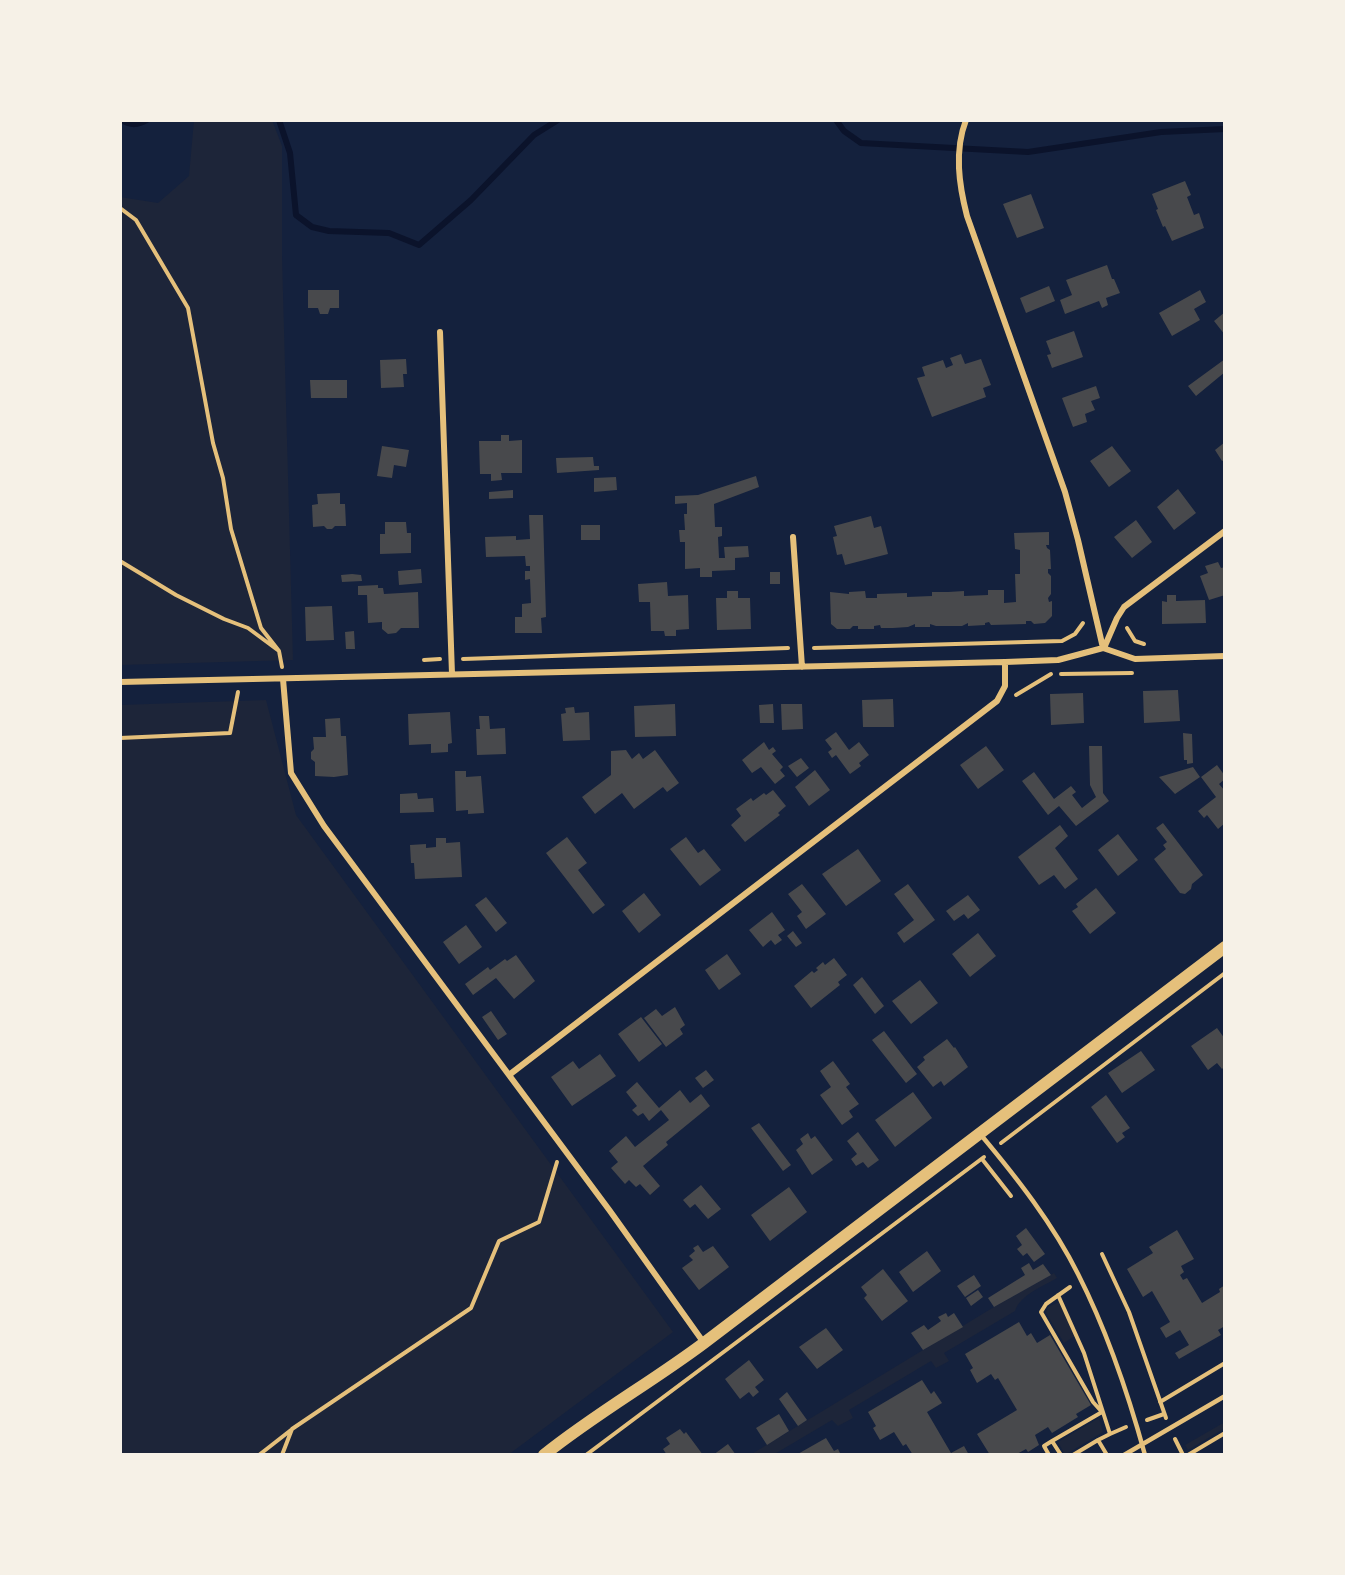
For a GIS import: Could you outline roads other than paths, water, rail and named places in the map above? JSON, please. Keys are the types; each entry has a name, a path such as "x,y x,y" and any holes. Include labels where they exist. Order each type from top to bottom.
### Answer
{"main road":[{"path":"544,1455 615,1402 668,1370 1225,947"}],"street":[{"path":"966,120 958,161 959,179 967,216 1065,492 1103,648"},
{"path":"440,332 452,674"},
{"path":"1103,648 1124,607 1225,531"},
{"path":"793,537 802,667"},
{"path":"120,682 1005,662 1058,660 1103,648 1135,659 1225,656"},
{"path":"510,1075 997,701 1005,686 1005,662"},
{"path":"283,679 291,773 324,826 510,1075 704,1343"}],"lane":[{"path":"980,1134 1046,1220 1078,1274 1107,1337 1145,1455"},
{"path":"1124,1455 1225,1396"}],"waterway":[{"path":"122,120 134,124 147,120"},
{"path":"279,120 290,153 296,215 312,227 329,231 389,233 419,245 471,200 534,135 558,120"},
{"path":"836,120 844,131 861,143 1028,152 1161,132 1225,129"}]}
